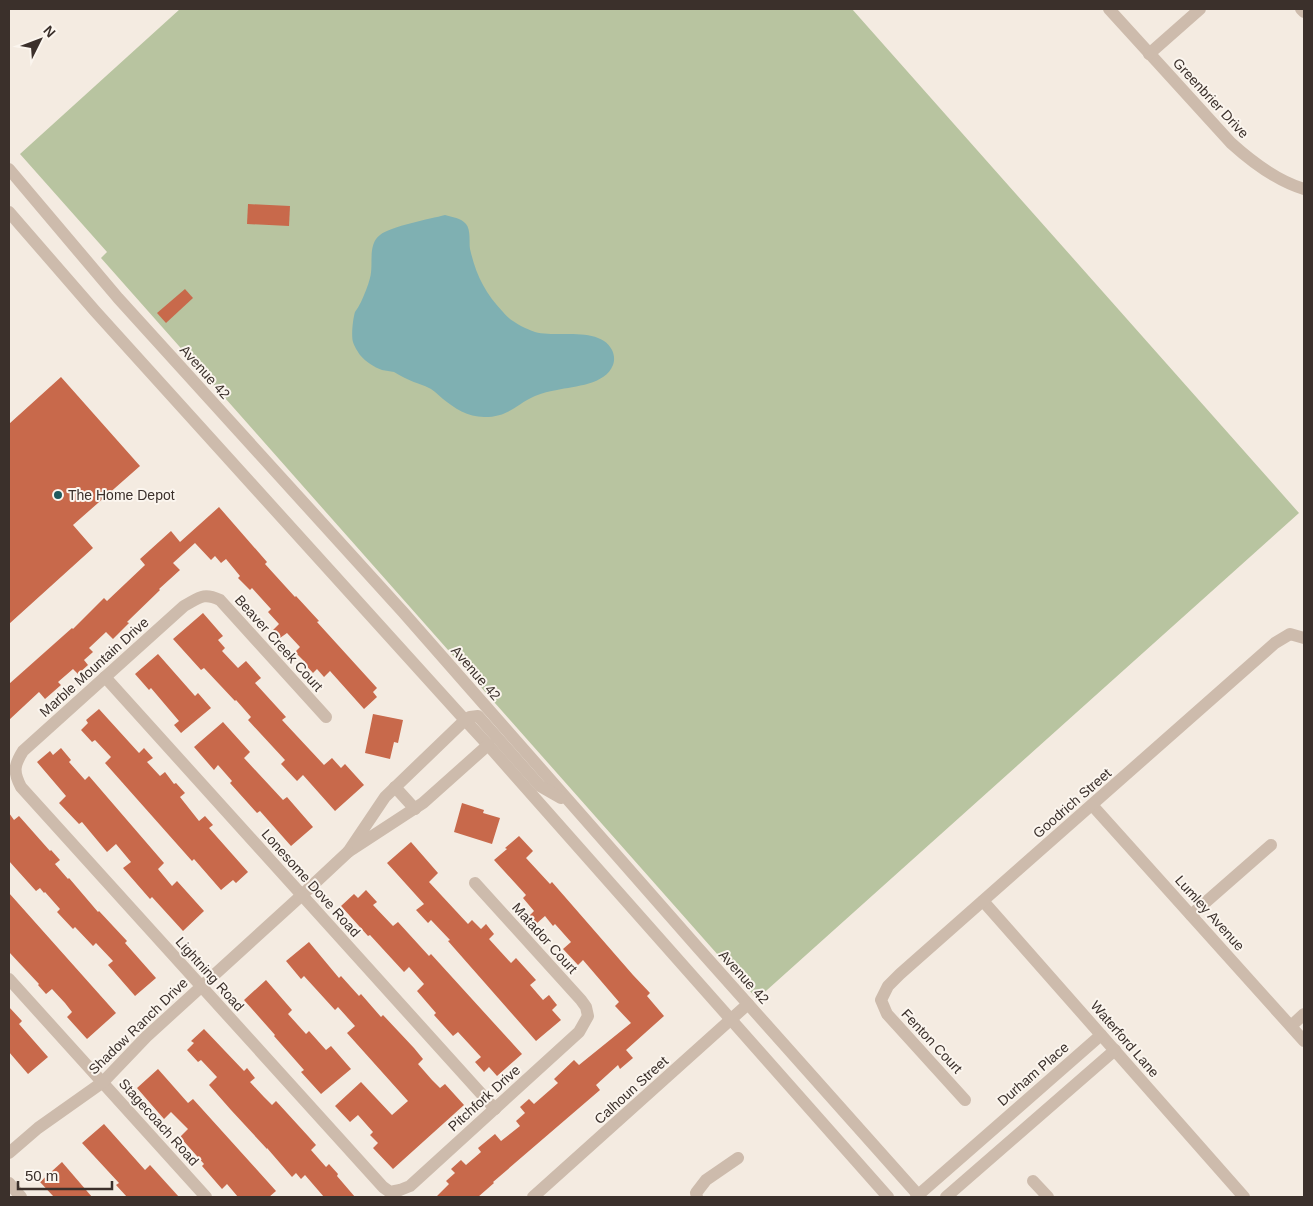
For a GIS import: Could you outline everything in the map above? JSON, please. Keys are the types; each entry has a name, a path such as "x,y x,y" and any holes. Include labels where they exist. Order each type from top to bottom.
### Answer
{"street":[{"name":"Greenbrier Drive","path":"1109,9 1231,144 1250,160 1304,189"},
{"path":"1149,54 1200,9"},
{"path":"1300,9 1304,12"},
{"name":"Avenue 42","path":"9,168 118,298 403,612 918,1197"},
{"path":"9,212 102,318 488,745 888,1197"},
{"name":"Marble Mountain Drive","path":"15,770 17,760 23,751 184,606 204,596"},
{"name":"Beaver Creek Court","path":"204,596 220,600 326,718"},
{"name":"Goodrich Street","path":"881,1000 888,986 900,974 1275,643 1290,634 1304,638"},
{"name":"Lonesome Dove Road","path":"105,677 494,1109"},
{"path":"465,720 478,716 540,786 574,806"},
{"name":"Shadow Ranch Drive","path":"348,852 385,797 465,720"},
{"name":"Shadow Ranch Drive","path":"9,1153 38,1128 103,1082 146,1037 348,852 424,804 488,745"},
{"name":"Lightning Road","path":"15,770 21,787 383,1188 390,1192"},
{"path":"395,787 415,809"},
{"name":"Lumley Avenue","path":"1092,805 1304,1040"},
{"path":"1191,915 1271,844"},
{"name":"Matador Court","path":"475,884 581,1000 586,1007 588,1016"},
{"name":"Waterford Lane","path":"983,901 1244,1197"},
{"name":"Stagecoach Road","path":"9,978 206,1197"},
{"name":"Fenton Court","path":"881,1000 886,1014 965,1100"},
{"name":"Calhoun Street","path":"533,1197 748,1004"},
{"path":"1291,1026 1304,1014"},
{"name":"Pitchfork Drive","path":"390,1192 410,1186 579,1032 588,1016"},
{"name":"Durham Place","path":"918,1197 1101,1035"},
{"path":"946,1197 1115,1050"},
{"path":"985,1136 999,1151"},
{"path":"697,1197 696,1192 706,1180 738,1158"},
{"path":"1033,1181 1048,1197"},
{"path":"9,1184 21,1197"}],"green space":[{"path":"180,9 852,9 1299,513 757,999 101,258 107,252 20,154"}],"water":[{"path":"445,215 462,220 468,227 470,249 478,275 491,298 509,318 535,332 588,335 598,338 606,343 613,353 614,363 609,372 597,381 589,384 540,394 506,413 478,417 462,411 431,389 394,372 379,369 362,358 353,342 353,323 355,312 369,281 372,249 376,239 393,229"}],"building":[{"path":"248,204 290,206 289,226 247,224"},
{"path":"185,289 193,298 166,323 157,313"},
{"name":"The Home Depot","path":"61,377 140,466 73,525 93,548 9,624 9,424"},
{"path":"219,507 267,562 265,564 319,621 317,622 377,688 373,692 377,697 364,709 330,671 324,677 317,669 313,673 295,652 300,647 287,633 280,638 273,630 279,624 268,612 271,609 252,588 250,590 238,578 240,576 226,559 221,563 215,556 211,560 195,543 173,563 180,570 159,589 113,639 106,632 89,648 93,652 84,660 88,665 78,674 73,669 58,682 61,685 45,699 39,692 9,720 9,684 73,629 104,598 107,601 145,565 140,559 171,531 180,542"},
{"path":"203,613 223,636 218,640 225,648 222,651 238,668 246,661 261,678 255,683 286,717 282,720 324,765 332,758 341,768 345,764 364,785 335,811 303,775 297,781 281,764 285,760 248,720 251,717 204,668 201,670 173,639"},
{"path":"158,654 195,696 198,693 211,708 181,733 174,725 179,721 151,688 149,690 135,674"},
{"path":"99,709 139,753 144,748 153,758 147,762 160,776 165,772 174,784 176,783 185,793 180,797 199,821 205,816 213,825 209,828 248,872 236,883 233,880 221,890 194,859 192,861 105,763 111,757 95,740 92,742 81,730 88,723 86,720"},
{"path":"373,714 403,720 398,743 394,742 390,759 365,753"},
{"path":"223,722 250,752 244,758 283,800 287,797 313,827 291,846 260,811 257,813 230,783 232,781 218,765 214,770 194,747"},
{"path":"61,748 71,760 69,762 85,780 89,776 164,863 158,869 172,886 177,881 204,911 183,931 152,897 150,899 123,868 131,862 116,844 107,852 82,822 79,824 59,803 66,796 37,762 50,751 53,755"},
{"path":"462,803 484,810 483,813 500,818 492,844 454,832"},
{"path":"9,813 14,820 19,816 60,860 55,864 127,941 125,943 156,978 135,996 108,965 113,961 96,943 93,946 75,927 73,929 57,912 60,909 45,892 40,888 36,891 9,861"},
{"path":"519,836 533,851 526,858 550,884 552,882 650,993 647,996 664,1016 626,1050 633,1058 620,1069 618,1065 596,1085 600,1090 478,1197 436,1197 449,1184 446,1181 455,1173 451,1169 461,1160 466,1165 481,1152 478,1148 495,1134 501,1141 520,1126 516,1121 525,1113 520,1107 529,1099 534,1104 558,1083 554,1079 574,1060 579,1065 631,1023 615,1006 619,1002 583,960 578,965 563,949 571,942 555,924 553,926 545,916 536,924 529,916 534,911 523,898 526,895 494,860"},
{"path":"411,842 438,873 429,882 468,924 472,920 481,929 486,924 494,934 489,939 511,963 516,958 536,980 530,985 543,1000 549,995 557,1005 552,1010 561,1020 536,1041 448,941 450,940 431,920 428,923 416,910 424,904 387,863"},
{"path":"366,890 377,902 373,905 393,926 398,922 429,956 431,954 522,1054 497,1076 489,1067 484,1072 475,1062 481,1057 458,1032 453,1036 434,1015 436,1013 417,991 424,984 409,967 404,972 341,906 354,894 358,898"},
{"path":"9,893 116,1013 87,1039 67,1017 72,1012 65,1003 52,989 46,994 9,952"},
{"path":"309,942 339,978 341,976 359,996 361,994 381,1017 383,1015 414,1048 423,1059 418,1064 432,1080 440,1088 445,1084 464,1105 393,1169 373,1148 378,1143 370,1135 373,1132 358,1115 350,1122 335,1106 361,1082 392,1115 408,1101 347,1033 355,1026 338,1007 335,1010 304,976 301,979 286,961"},
{"path":"266,980 292,1010 288,1014 306,1034 309,1031 326,1050 331,1046 351,1069 321,1094 301,1072 304,1070 244,1000"},
{"path":"9,1007 22,1021 19,1024 48,1057 28,1074 9,1052"},
{"path":"204,1029 244,1071 247,1068 255,1078 250,1082 272,1105 276,1101 308,1136 316,1145 311,1150 326,1167 329,1164 355,1197 324,1197 305,1175 301,1179 296,1173 292,1177 231,1110 209,1085 217,1077 201,1060 198,1062 187,1050 194,1043 191,1041"},
{"path":"158,1069 188,1103 193,1099 276,1191 269,1197 238,1197 227,1184 222,1189 202,1166 204,1164 180,1137 188,1129 171,1112 164,1119 137,1088"},
{"path":"104,1124 145,1170 150,1165 179,1197 127,1197 116,1185 119,1183 82,1143"},
{"path":"62,1162 92,1197 54,1197 40,1182"}],"place":[{"name":"The Home Depot","path":"58,495"}]}
